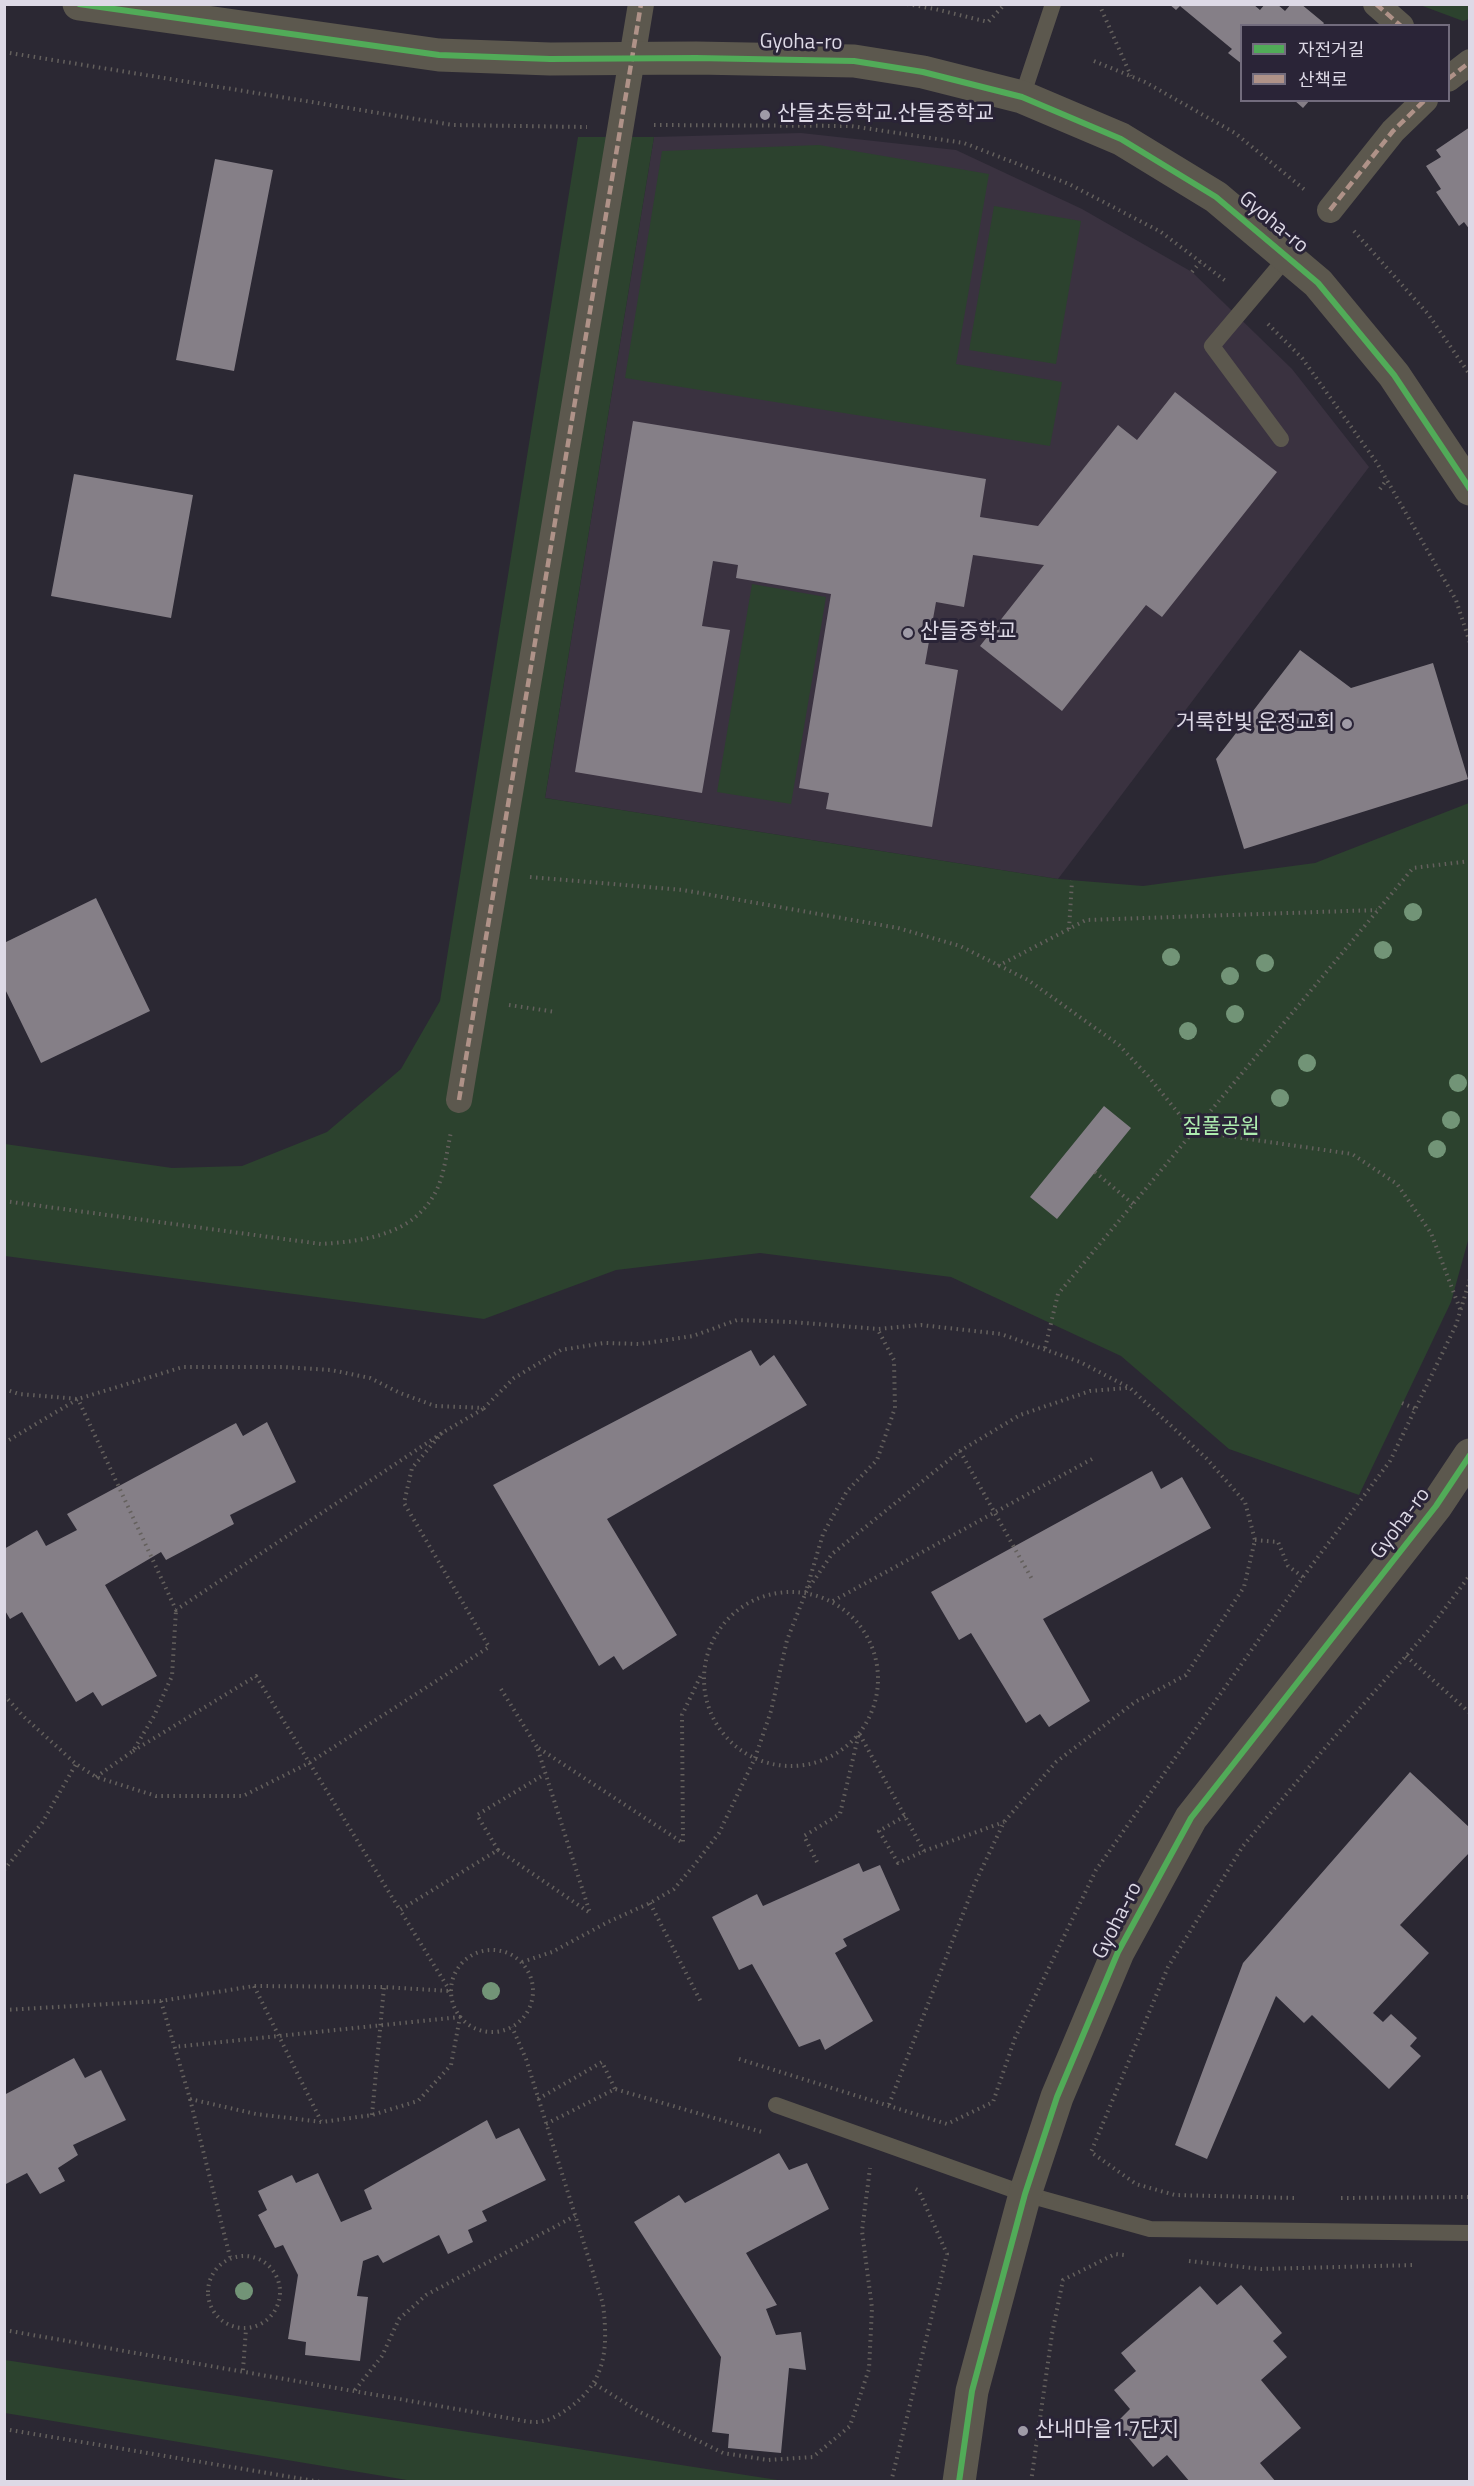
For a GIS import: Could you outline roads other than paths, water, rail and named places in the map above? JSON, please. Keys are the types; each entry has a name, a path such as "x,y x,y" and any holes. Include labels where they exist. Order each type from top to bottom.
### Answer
{"street":[{"name":"Gyoha-ro","path":"79,4 439,55 631,60 696,58 854,61 923,72 1022,97 1121,139 1216,197 1318,283 1394,375 1470,489"},
{"path":"459,1100 640,4"},
{"path":"1376,4 1399,24"},
{"path":"1330,210 1393,131 1423,102"},
{"name":"Gyoha-ro","path":"959,2481 972,2391 1025,2194 1057,2097 1118,1952 1191,1818 1436,1506 1470,1455"}],"lane":[{"path":"1022,97 1053,4"},
{"path":"1281,439 1212,346 1287,256"},
{"path":"776,2105 1025,2194 1150,2229 1470,2233"}],"place":[{"name":"산들초등학교.산들중학교","path":"765,115"},
{"name":"산들중학교","path":"908,633"},
{"name":"거룩한빛 운정교회","path":"1347,724"},
{"name":"산내마을1.7단지","path":"1023,2431"}],"park label":[{"name":"짚풀공원","path":"1221,1128"}]}
